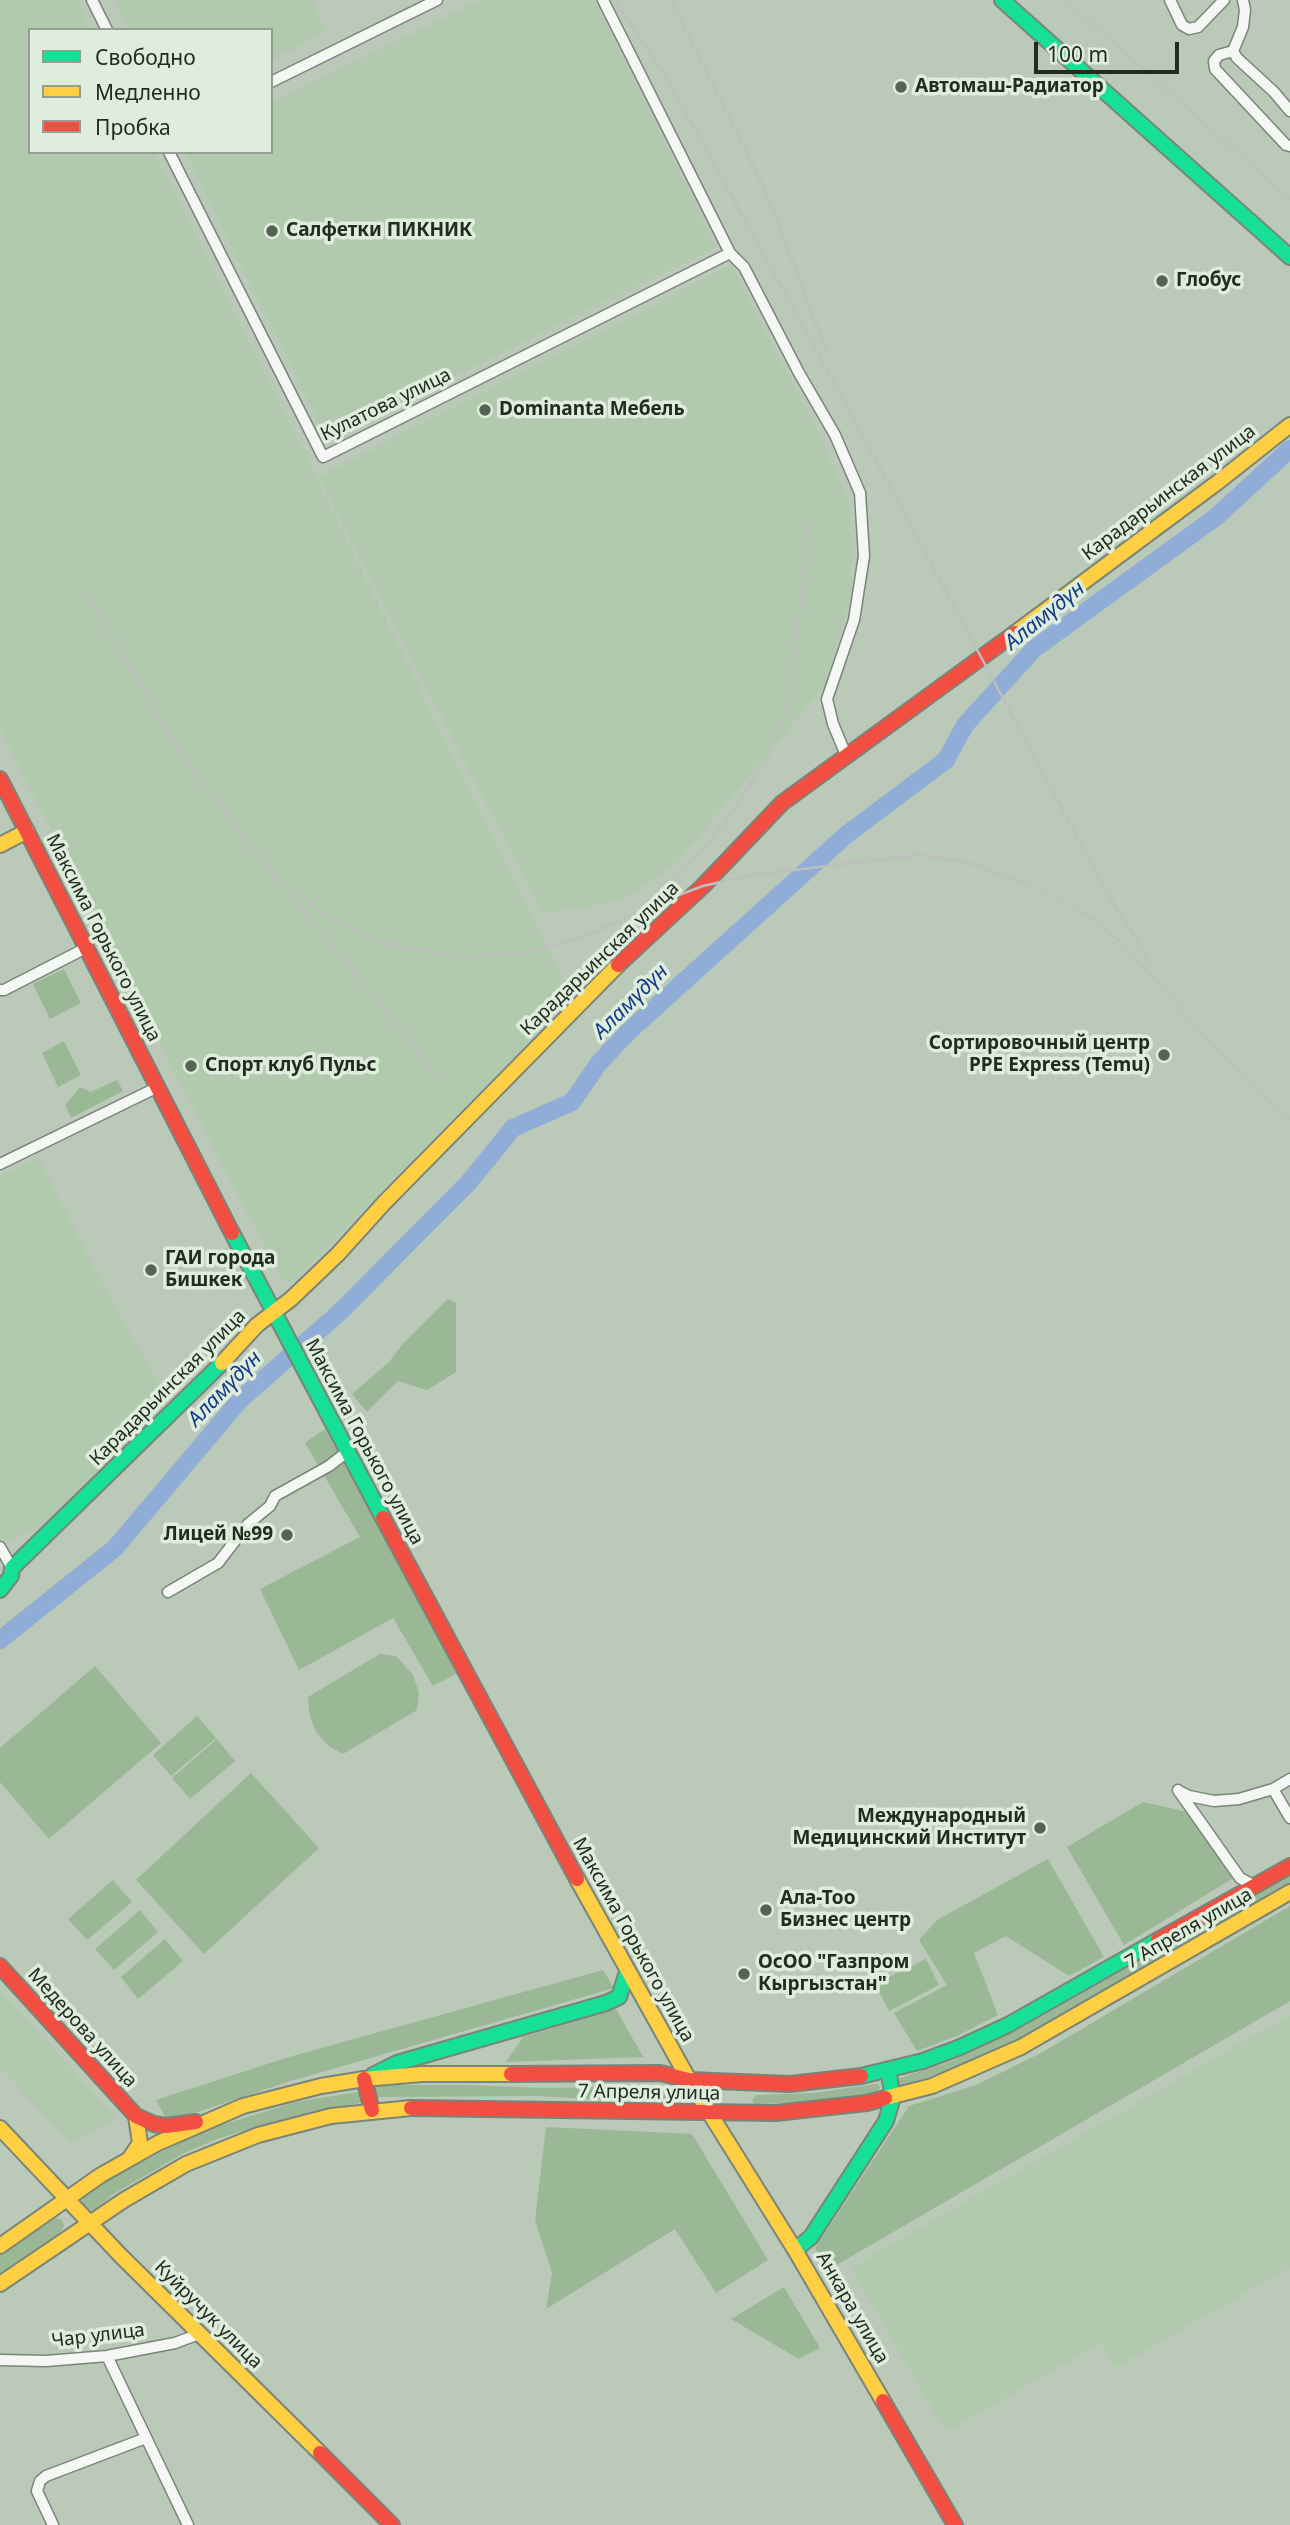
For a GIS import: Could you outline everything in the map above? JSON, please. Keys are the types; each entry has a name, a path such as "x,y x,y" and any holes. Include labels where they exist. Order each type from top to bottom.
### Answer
{"main road":[{"path":"1002,0 1290,257"},
{"name":"Карадарьинская улица","path":"0,1590 11,1576 12,1568 196,1389 257,1325 291,1299 338,1254 384,1203 526,1058 636,947 703,886 782,803 1218,482 1290,425"},
{"name":"Максима Горького улица","path":"0,779 307,1378 626,1972 710,2113"},
{"path":"0,845 27,831"},
{"name":"7 Апреля улица","path":"0,2246 130,2158 211,2118 282,2095 364,2079 422,2074 660,2073 689,2080 790,2084 888,2070 958,2048 1000,2030 1290,1866"},
{"name":"7 Апреля улица","path":"0,2284 124,2200 186,2164 226,2146 286,2126 372,2110 431,2107 710,2113 806,2111 892,2097 968,2072 1021,2047 1290,1892"},
{"name":"Медерова улица","path":"0,1966 136,2116 166,2126 211,2118"},
{"path":"372,2110 364,2079 397,2063 606,2003 619,1997 626,1972"},
{"path":"795,2250 811,2237 886,2121 892,2097 888,2070"},
{"name":"Анкара улица","path":"710,2113 795,2250 955,2525"},
{"name":"Медерова улица","path":"130,2158 140,2143 136,2116"},
{"name":"Куйручук улица","path":"0,2128 199,2334 392,2525"}],"street":[{"path":"92,0 106,28"},
{"path":"273,81 437,0"},
{"path":"603,0 730,253 744,267 799,373 835,435 860,493 864,556 854,621 827,699 833,724 846,755"},
{"path":"1170,0 1182,25 1188,29 1198,27 1224,0"},
{"path":"1233,51 1243,27 1243,0"},
{"path":"1233,51 1290,111"},
{"path":"1233,51 1219,55 1214,61 1215,69 1286,145 1290,146"},
{"name":"Кулатова улица","path":"170,154 323,457 730,253"},
{"path":"0,990 86,948"},
{"path":"0,1164 158,1087"},
{"path":"168,1592 218,1563 248,1524 270,1506 275,1496 329,1466 347,1452"},
{"path":"0,1547 12,1568"},
{"path":"1255,1886 1240,1878 1178,1790 1189,1796 1214,1801 1239,1798 1273,1788 1290,1779"},
{"path":"1273,1788 1290,1818"},
{"name":"Чар улица","path":"0,2360 46,2361 107,2356 175,2343 199,2334"},
{"path":"107,2356 188,2525"},
{"path":"53,2525 37,2491 40,2481 46,2476 146,2438"}],"shaded area":[{"path":"0,0 77,0 90,28 28,28 28,154 154,154 572,998 292,1282 281,1279 0,729"},
{"path":"115,0 312,0 326,31 273,60 273,28 128,28"},
{"path":"481,0 594,0 716,247 327,439 186,154 273,154 273,102"},
{"path":"731,265 819,434 850,506 852,593 825,685 677,862 622,900 543,914 319,477"},
{"path":"64,969 81,1003 50,1019 33,984"},
{"path":"64,1041 81,1075 58,1087 42,1053"},
{"path":"117,1080 123,1091 71,1118 65,1105 80,1087 91,1092"},
{"path":"38,1157 97,1274 171,1406 57,1518 5,1542 0,1531 0,1176"},
{"path":"448,1299 456,1303 456,1372 427,1390 398,1381 367,1412 352,1394 389,1362 402,1345"},
{"path":"325,1429 458,1673 433,1686 393,1618 299,1670 260,1589 360,1537 305,1443"},
{"path":"380,1654 396,1656 413,1675 419,1693 417,1710 343,1754 329,1746 316,1732 309,1713 308,1697"},
{"path":"95,1666 161,1743 49,1839 0,1782 0,1748"},
{"path":"197,1716 216,1738 171,1776 153,1755"},
{"path":"217,1739 235,1761 190,1799 172,1778"},
{"path":"251,1773 319,1848 204,1954 136,1880"},
{"path":"1143,1802 1192,1813 1235,1877 1124,1945 1067,1847"},
{"path":"1048,1859 1104,1957 1069,1976 1006,1936 974,1953 998,2015 959,2035 917,2051 894,2013 947,1985 919,1940 937,1920"},
{"path":"1290,1875 1290,1884 1026,2035 954,2069 899,2086 896,2083 896,2079 950,2062 1018,2030"},
{"path":"113,1880 132,1902 87,1940 68,1919"},
{"path":"1290,1906 1290,2001 828,2270 815,2248 909,2106 976,2085 1041,2053"},
{"path":"140,1910 158,1932 114,1970 95,1949"},
{"path":"165,1939 183,1961 138,1999 121,1977"},
{"path":"926,1959 939,1985 889,2011 875,1984"},
{"path":"603,1970 614,1988 287,2082 168,2122 156,2100 289,2057"},
{"path":"0,1990 116,2118 70,2143 0,2068"},
{"path":"616,2009 643,2057 506,2062 523,2037"},
{"path":"1290,2015 1290,2267 1115,2368 1100,2343 946,2432 851,2268"},
{"path":"878,2084 880,2088 873,2094 820,2102 755,2104 752,2101 756,2095 815,2093"},
{"path":"376,2085 543,2088 662,2086 667,2092 667,2099 607,2100 537,2096 375,2097"},
{"path":"358,2092 363,2100 360,2103 258,2126 184,2153 112,2195 96,2209 91,2210 82,2202 83,2196 102,2183 202,2131 296,2102"},
{"path":"546,2127 692,2134 768,2260 716,2293 675,2229 546,2309 552,2273 535,2220"},
{"path":"55,2218 61,2219 64,2225 59,2236 0,2275 0,2254"},
{"path":"784,2287 820,2348 799,2359 731,2319"}],"waterway":[{"name":"Аламүдүн","path":"0,1640 115,1548 240,1400 340,1312 469,1182 513,1128 572,1102 599,1063 627,1033 846,835 946,760 965,725 1034,649 1216,517 1290,449"}],"railway":[{"path":"614,0 670,84 848,408 1106,891 1152,965"},
{"path":"671,0 759,178 827,353"},
{"path":"1065,0 1290,199"},
{"path":"647,902 671,884 705,847 734,810 766,761 784,718 794,669 808,524"},
{"path":"88,596 180,753 277,880 323,914 382,942 450,956 518,954 584,937 703,886 752,875 919,855 969,863 1024,882 1080,910 1120,941 1214,1046"},
{"path":"293,899 393,1019 434,1076"},
{"path":"1209,1041 1256,1090 1290,1118"}],"traffic: fast":[{"path":"1002,0 1290,257"},
{"path":"232,1233 383,1518"},
{"path":"0,1590 11,1576 12,1568 222,1363"},
{"path":"861,2076 923,2061 958,2048 1008,2025 1158,1940"},
{"path":"373,2075 397,2063 606,2003 619,1997 627,1972"},
{"path":"795,2250 811,2237 886,2121 893,2097 888,2070"}],"traffic: slow":[{"path":"1015,633 1290,425"},
{"path":"0,845 27,831"},
{"path":"222,1363 257,1325 291,1299 338,1254 384,1203 618,965"},
{"path":"577,1879 689,2080 795,2250 883,2401"},
{"path":"885,2098 932,2086 1021,2047 1290,1892"},
{"path":"0,2246 101,2175 158,2143 243,2106 321,2086 364,2079 422,2074 511,2074"},
{"path":"0,2284 124,2200 186,2164 258,2135 331,2116 411,2108"},
{"path":"130,2158 140,2143 136,2116"},
{"path":"0,2128 120,2255 320,2453"}],"traffic: jam":[{"path":"618,965 703,886 782,803 1015,633"},
{"path":"0,779 232,1233"},
{"path":"383,1518 577,1879"},
{"path":"1158,1940 1290,1866"},
{"path":"0,1966 136,2116 166,2126 196,2122"},
{"path":"511,2074 660,2073 689,2080 790,2084 861,2076"},
{"path":"364,2079 372,2110"},
{"path":"411,2108 776,2113 867,2103 885,2098"},
{"path":"883,2401 955,2525"},
{"path":"320,2453 392,2525"}],"place":[{"name":"Автомаш-Радиатор","path":"901,87"},
{"name":"Салфетки ПИКНИК","path":"272,231"},
{"name":"Глобус","path":"1162,281"},
{"name":"Dominanta Мебель","path":"485,410"},
{"name":"Сортировочный центр PPE Express (Temu)","path":"1164,1055"},
{"name":"Спорт клуб Пульс","path":"191,1066"},
{"name":"ГАИ города Бишкек","path":"151,1270"},
{"name":"Лицей №99","path":"287,1535"},
{"name":"Международный Медицинский Институт","path":"1040,1828"},
{"name":"Ала-Тоо Бизнес центр","path":"766,1910"},
{"name":"ОсОО \"Газпром Кыргызстан\"","path":"744,1974"}]}
